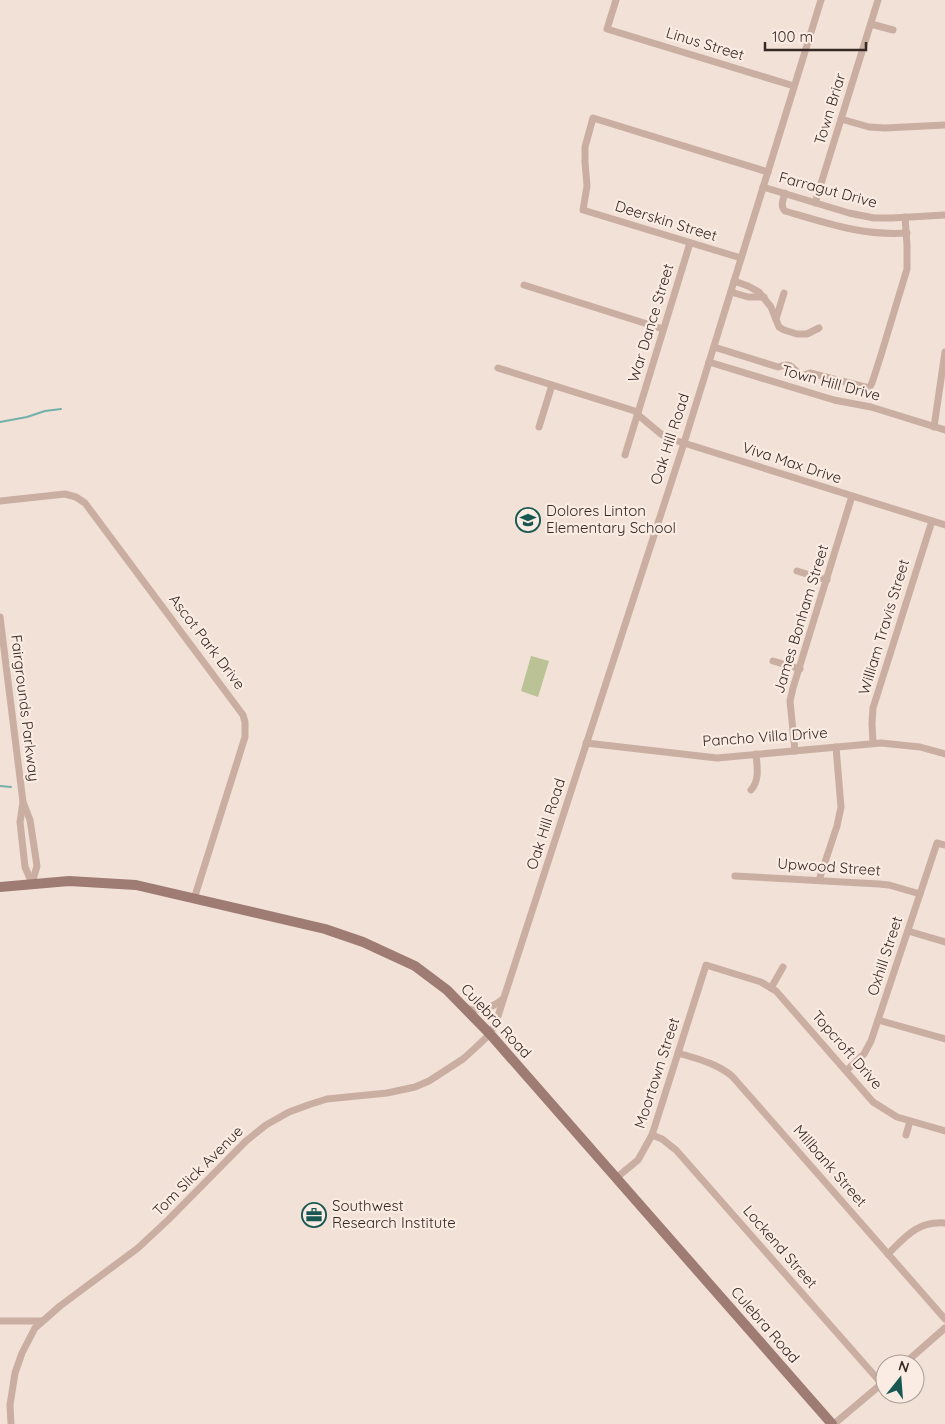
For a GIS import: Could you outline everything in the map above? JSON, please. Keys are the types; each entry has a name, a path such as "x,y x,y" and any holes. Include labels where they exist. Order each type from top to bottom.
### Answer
{"main road":[{"name":"Culebra Road","path":"0,887 69,881 136,885 325,929 363,942 400,958 424,972 447,990 490,1034 833,1424"}],"street":[{"name":"Linus Street","path":"616,0 607,29 794,86"},
{"name":"Oak Hill Road","path":"490,1034 497,1019 684,443 820,0"},
{"name":"Town Briar","path":"816,203 878,0"},
{"path":"871,24 893,30"},
{"name":"Farragut Drive","path":"584,210 587,186 586,147 593,118 768,172"},
{"path":"841,119 869,127 885,128 945,125"},
{"name":"Farragut Drive","path":"763,187 849,213 874,218 945,215"},
{"path":"785,193 782,208 786,211 848,230 892,234 906,233"},
{"name":"Deerskin Street","path":"584,210 741,258"},
{"path":"714,347 778,367 791,365 801,376 810,373 869,388 907,269 905,217"},
{"name":"War Dance Street","path":"625,455 690,243"},
{"path":"734,281 759,292 771,307 779,327 784,330 796,334 806,334 819,328"},
{"path":"524,285 663,329"},
{"path":"731,292 748,297 764,297"},
{"path":"775,319 784,293"},
{"path":"934,427 945,352"},
{"name":"Town Hill Drive","path":"709,362 834,400 871,407 945,430"},
{"name":"Viva Max Drive","path":"498,368 638,413 661,434 684,443 945,525"},
{"path":"539,427 552,384"},
{"name":"Ascot Park Drive","path":"0,501 65,494 85,502 243,715 246,722 244,737 194,899"},
{"name":"James Bonham Street","path":"795,750 790,701 852,496"},
{"name":"William Travis Street","path":"873,743 872,723 874,708 932,521"},
{"path":"796,571 827,580"},
{"name":"Fairgrounds Parkway","path":"0,617 23,802 30,820 37,866 32,883"},
{"path":"773,661 800,669"},
{"name":"Pancho Villa Drive","path":"586,743 710,757 873,743 920,747 945,754"},
{"path":"819,880 840,807 836,747"},
{"path":"751,790 757,776 756,754"},
{"name":"Fairgrounds Parkway","path":"23,802 20,822 24,867 32,883"},
{"name":"Oxhill Street","path":"846,1071 864,1054 871,1041 937,842 945,845"},
{"name":"Upwood Street","path":"736,876 889,885 920,894"},
{"path":"908,931 945,942"},
{"name":"Topcroft Drive","path":"706,965 761,982 770,988 780,996 874,1102 897,1117 945,1131"},
{"name":"Moortown Street","path":"616,1178 638,1160 652,1135 706,965"},
{"path":"770,988 783,967"},
{"path":"467,1009 479,1010 487,1008 503,999"},
{"path":"878,1020 945,1039"},
{"name":"Tom Slick Avenue","path":"11,1424 10,1405 15,1373 22,1353 33,1332 42,1321 138,1248 246,1141 266,1125 290,1112 327,1099 387,1093 415,1087 429,1081 463,1059 490,1034"},
{"name":"Millbank Street","path":"678,1053 713,1063 723,1068 732,1076 945,1319"},
{"path":"906,1135 910,1121"},
{"name":"Lockend Street","path":"652,1135 667,1142 676,1150 875,1372"},
{"path":"888,1254 909,1234 921,1226 945,1223"},
{"path":"0,1321 42,1321"},
{"path":"915,1354 945,1328"},
{"path":"833,1424 875,1389"}],"green space":[{"path":"531,656 549,661 538,697 521,691"}],"waterway":[{"path":"0,422 61,409"},
{"path":"0,786 11,787"}],"place":[{"name":"Dolores Linton Elementary School","path":"528,520"},
{"name":"Southwest Research Institute","path":"314,1215"}]}
